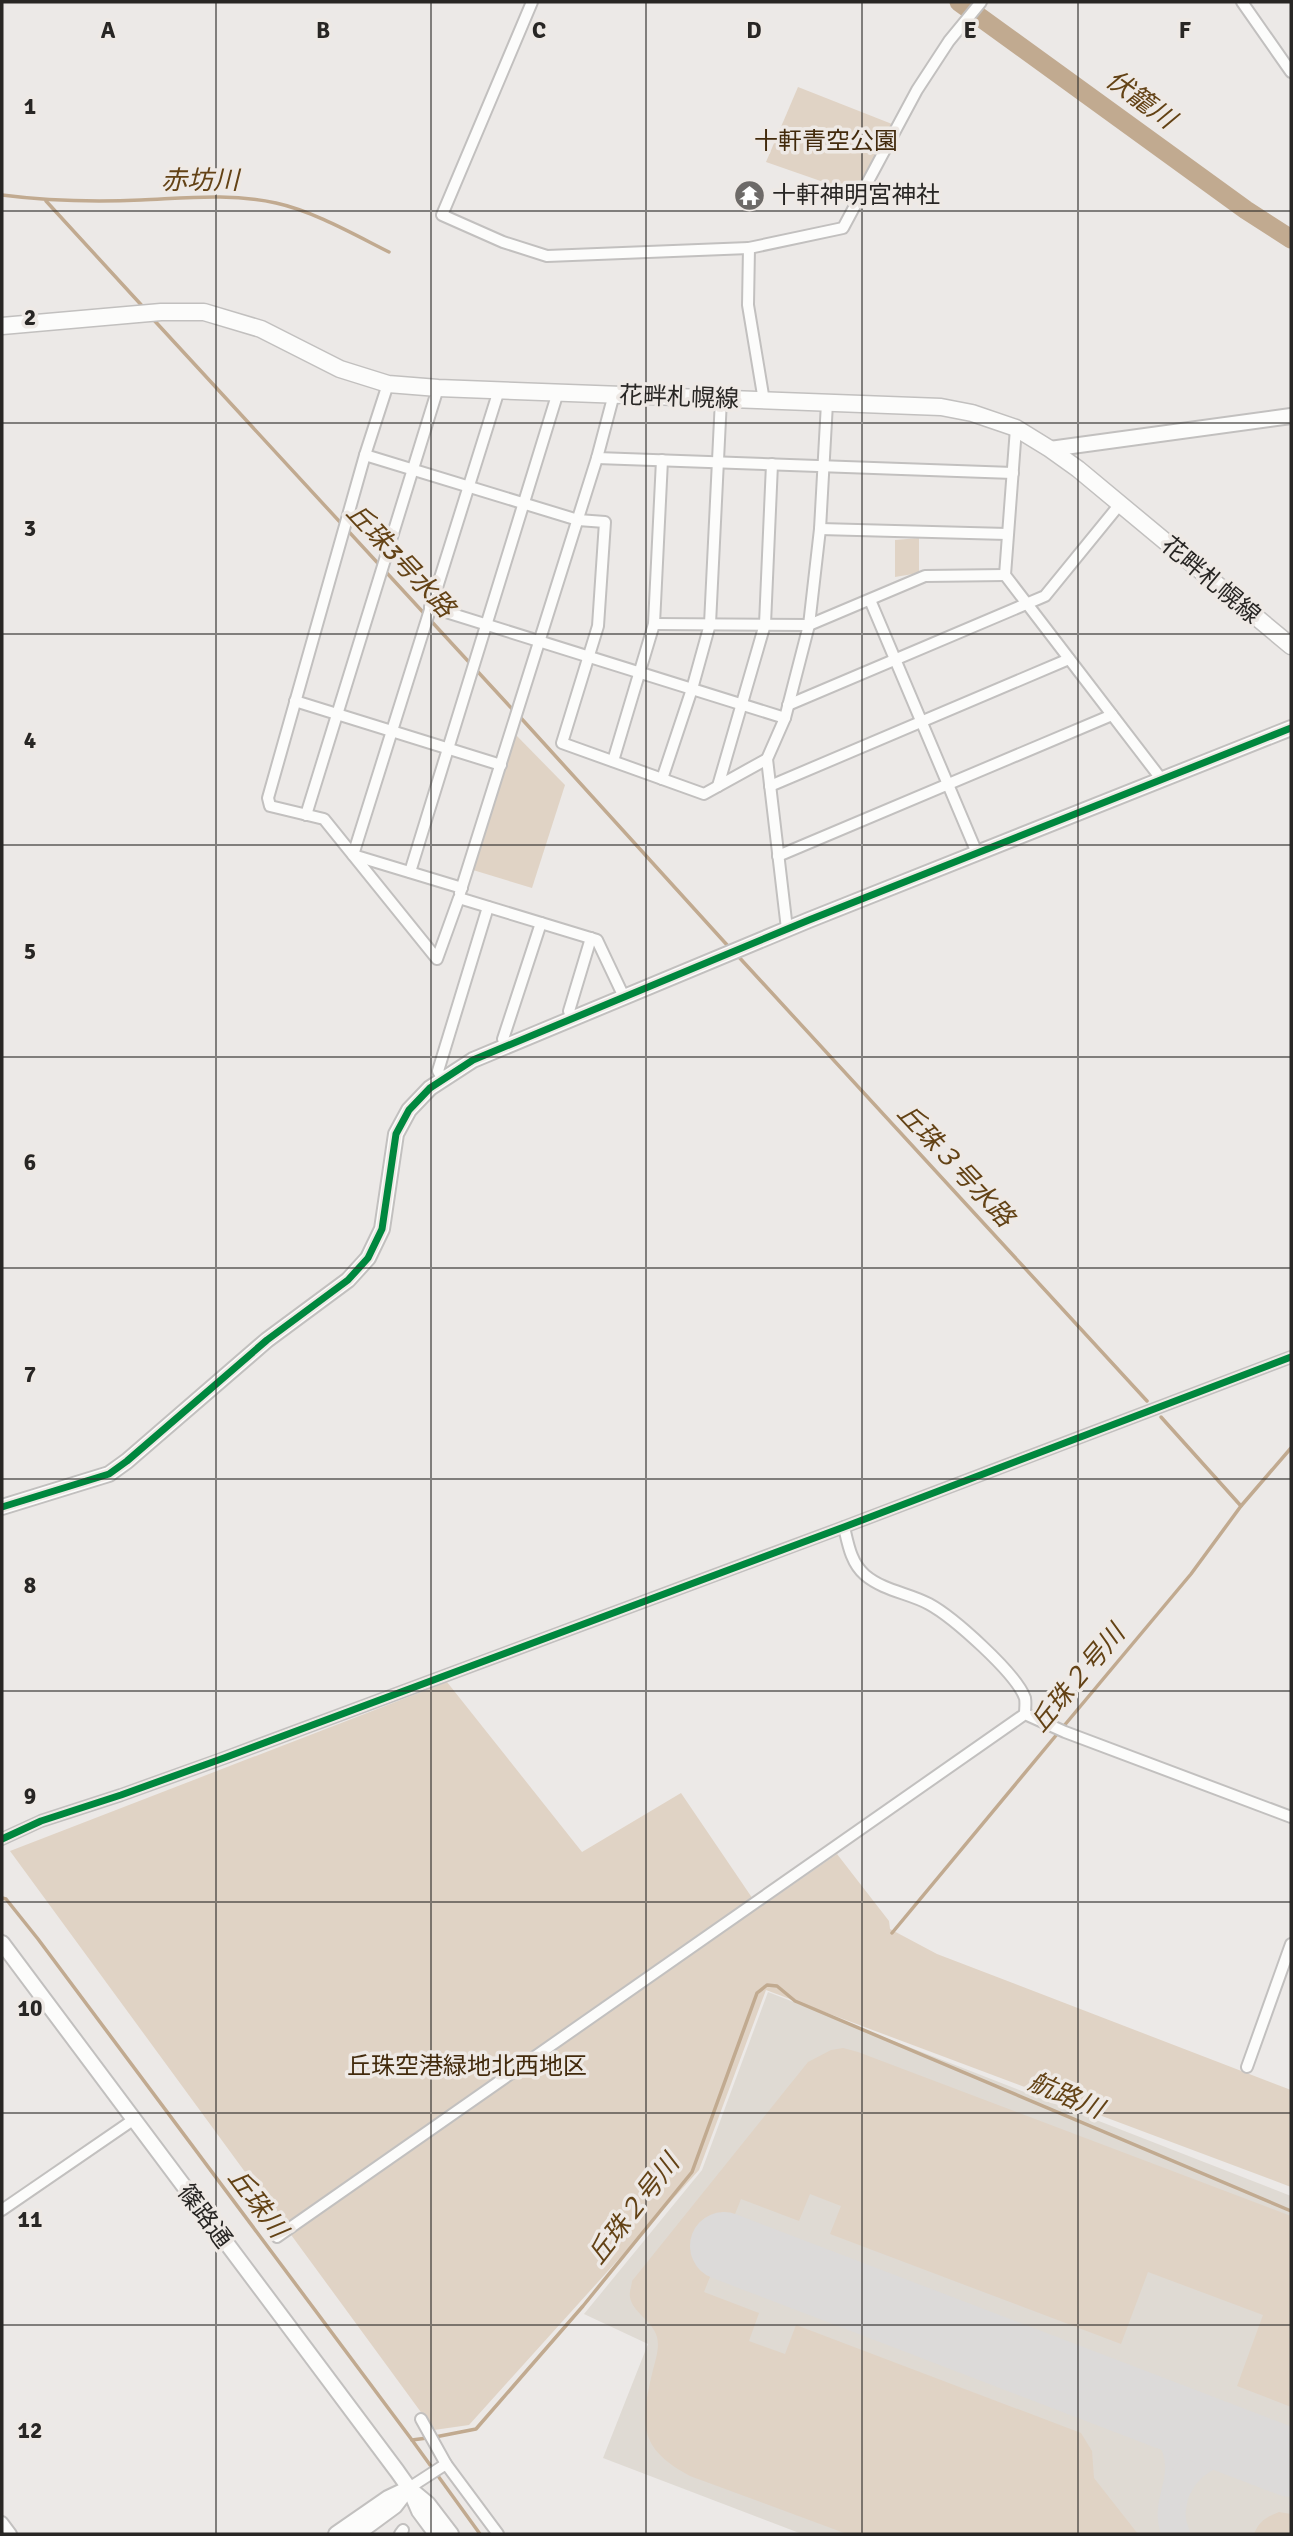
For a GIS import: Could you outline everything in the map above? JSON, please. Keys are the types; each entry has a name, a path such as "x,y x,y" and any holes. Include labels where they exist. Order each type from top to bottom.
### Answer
{"main road":[{"name":"花畔札幌線","path":"2,326 131,314 204,312 261,328 340,369 388,384 941,407 972,413 1016,428 1050,449 1291,646"}],"street":[{"path":"532,2 442,215 503,242 547,256 749,247 843,228 917,90 954,34 981,2"},
{"path":"1242,2 1291,72"},
{"path":"749,247 748,305 764,401"},
{"path":"388,384 344,527 268,798 270,807 324,819 437,959 461,893 578,520 614,394"},
{"path":"306,815 438,388"},
{"path":"353,855 499,390"},
{"path":"410,872 558,392"},
{"path":"662,779 710,624 721,399"},
{"path":"787,929 767,759 785,718 809,625 820,529 827,403"},
{"path":"1050,449 1291,416"},
{"path":"1016,428 1005,575 1161,780"},
{"path":"365,455 578,520 605,522 598,626 562,743 704,794 767,759"},
{"path":"597,458 1013,473"},
{"path":"613,761 654,624 662,460"},
{"path":"718,786 765,624 772,464"},
{"path":"788,705 1045,596 1120,504"},
{"path":"820,529 1007,534"},
{"path":"654,624 809,625 925,576 1005,575"},
{"path":"870,600 977,853"},
{"path":"428,614 487,626 785,718"},
{"path":"770,786 1069,659"},
{"path":"295,701 500,765"},
{"path":"778,856 1112,715"},
{"path":"2,1507 108,1474 127,1461 267,1340 348,1280 368,1258 382,1229 396,1134 409,1110 443,1079 473,1060 787,929 1291,728"},
{"path":"353,855 410,872 488,907 597,940 624,997"},
{"path":"443,1079 438,1071 488,907"},
{"path":"506,1046 503,1039 541,923"},
{"path":"572,1018 569,1011 591,938"},
{"path":"2,1839 41,1821 147,1786 844,1527 1291,1357"},
{"path":"844,1527 853,1562 865,1575 890,1589 929,1604 957,1624 1013,1678 1025,1699 1025,1714"},
{"path":"1025,1714 1291,1817"},
{"path":"277,2237 1025,1714"},
{"name":"篠路通","path":"2,1943 409,2488 428,2504 451,2534"},
{"path":"1247,2067 1291,1944"},
{"path":"2,2210 133,2120"},
{"path":"424,2423 444,2465 498,2534"},
{"path":"336,2534 388,2498 444,2465"},
{"path":"357,2534 396,2506 409,2488"},
{"name":"篠路通","path":"409,2488 419,2511 436,2534"}],"shaded area":[{"path":"768,1992 1291,2196 1291,2534 802,2534 603,2458 648,2344 584,2314 702,2170"}],"green space":[{"name":"十軒青空公園","path":"798,87 892,124 855,193 766,162"},
{"path":"919,538 919,573 895,577 895,540"},
{"path":"515,734 565,785 532,888 473,870"},
{"name":"丘珠空港緑地北西地区","path":"447,1682 582,1852 681,1793 759,1908 837,1854 889,1921 890,1929 937,1954 1291,2090 1291,2187 766,1990 699,2170 469,2425 434,2430 10,1851"},
{"path":"843,2048 1291,2216 1291,2407 1237,2386 1263,2315 1148,2272 1121,2344 830,2234 841,2206 810,2194 799,2221 741,2199 704,2292 759,2313 749,2341 785,2354 796,2325 1081,2433 1092,2451 1094,2478 1138,2534 847,2534 690,2476 673,2466 652,2445 647,2434 646,2408 658,2342 655,2331 632,2302 632,2281 808,2062 831,2050"},
{"path":"1279,2512 1291,2514 1291,2534 1254,2534 1264,2520"}],"waterway":[{"name":"伏籠川","path":"959,2 1246,210 1291,239"},
{"name":"赤坊川","path":"2,195 89,201 208,197 259,200 304,212 389,252"},
{"name":"丘珠3号水路","path":"46,201 145,309"},
{"name":"丘珠3号水路","path":"152,318 514,711"},
{"name":"丘珠3号水路","path":"520,717 728,946"},
{"name":"丘珠３号水路","path":"737,955 1147,1401"},
{"name":"丘珠３号水路","path":"1161,1417 1241,1506"},
{"name":"丘珠２号川","path":"1063,1727 1191,1574 1241,1506 1291,1448"},
{"name":"丘珠２号川","path":"892,1933 1058,1733"},
{"name":"丘珠川","path":"2,1898 6,1899 38,1939 480,2534"},
{"name":"丘珠２号川","path":"435,2437 476,2429 583,2306 692,2172 757,1993 767,1985 777,1986 795,2001 1291,2211"},
{"name":"丘珠２号川","path":"412,2440 427,2438"}],"taxiway":[{"path":"1139,2405 1157,2419 1175,2446 1179,2468 1172,2514 1176,2534"},
{"path":"1176,2491 1192,2468 1213,2455 1237,2450 1265,2453"}],"runway":[{"path":"724,2246 1291,2463"}],"cycle path":[{"path":"2,1507 109,1474 267,1340 348,1280 368,1258 382,1229 396,1134 409,1110 430,1088 473,1060 809,920 1291,728"},
{"path":"2,1839 41,1821 224,1758 1291,1357"}],"place":[{"name":"十軒神明宮神社","path":"749,195"}],"water label":[{"name":"航路川","path":"1066,2095"}]}
